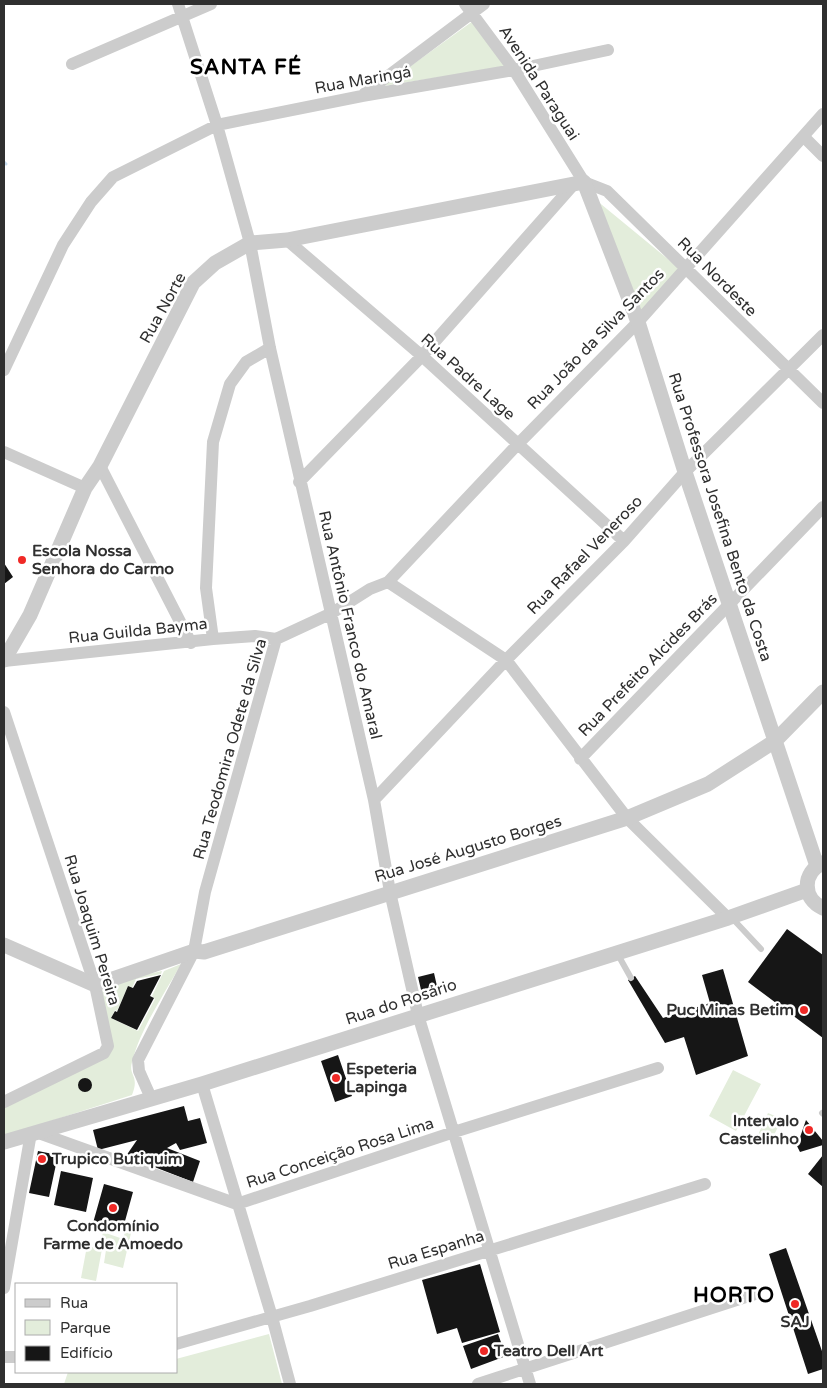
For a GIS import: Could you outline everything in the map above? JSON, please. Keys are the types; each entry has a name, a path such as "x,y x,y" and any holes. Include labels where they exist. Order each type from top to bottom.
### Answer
{"street":[{"name":"Rua Antônio Franco do Amaral","path":"178,4 217,125 250,243 299,482 332,613 374,800 390,892 418,1015 530,1384"},
{"path":"72,64 211,4"},
{"path":"362,96 468,8 484,4"},
{"name":"Avenida Paraguai","path":"468,8 514,70 579,183"},
{"name":"Rua Maringá","path":"4,370 63,245 91,202 113,177 217,125 362,96 514,70 608,50"},
{"name":"Rua João da Silva Santos","path":"388,582 518,444 638,322 823,114"},
{"path":"804,137 823,156"},
{"path":"299,482 422,356 579,183"},
{"name":"Rua Norte","path":"4,661 30,616 85,488 100,466 193,283 216,263 250,243 287,240 579,183"},
{"name":"Rua Nordeste","path":"579,183 607,191 823,403"},
{"name":"Rua Professora Josefina Bento da Costa","path":"579,183 638,322 729,604 775,741 820,865"},
{"name":"Rua Padre Lage","path":"287,240 422,356 624,541"},
{"name":"Rua Rafael Veneroso","path":"374,800 506,660 624,541 685,472 823,335"},
{"path":"213,639 206,588 213,442 230,384 246,362 270,348"},
{"path":"4,452 85,488"},
{"path":"100,466 191,643"},
{"name":"Rua Prefeito Alcides Brás","path":"580,758 823,507"},
{"path":"388,582 506,660 627,818 730,918"},
{"name":"Rua Teodomira Odete da Silva","path":"151,1098 139,1071 138,1060 194,952 205,892 276,639 332,613 370,589 388,582"},
{"name":"Rua Guilda Bayma","path":"4,661 191,643 213,639 255,636 276,639"},
{"name":"Rua José Augusto Borges","path":"95,985 194,952 204,952 627,818 708,784 775,741 823,692"},
{"name":"Rua Joaquim Pereira","path":"4,712 95,985 108,1040 108,1046 104,1052 4,1102"},
{"path":"820,865 811,872 807,881 807,890 810,899 823,908"},
{"name":"Rua do Rosário","path":"4,1142 202,1084 730,918 807,890"},
{"path":"4,945 95,985"},
{"name":"Rua Conceição Rosa Lima","path":"34,1133 237,1204 454,1132 658,1068"},
{"path":"202,1084 272,1317 290,1384"},
{"path":"4,1288 34,1133"},
{"name":"Rua Espanha","path":"178,1343 272,1317 705,1184"},
{"path":"478,1384 755,1294"}],"lane":[{"path":"730,918 761,949"},
{"path":"617,953 632,978"}],"green space":[{"path":"473,21 505,67 383,86"},
{"path":"596,200 680,269 640,312"},
{"path":"181,964 147,1024 136,1049 131,1067 135,1083 132,1095 4,1136 4,1108 105,1056 97,985 162,971 161,974 136,979 132,988 128,986 117,1011 115,1010 111,1018 138,1031 155,999 152,996 164,971"},
{"path":"733,1070 761,1084 736,1131 709,1116"},
{"path":"768,1113 782,1119 769,1145 756,1139"},
{"path":"103,1232 123,1239 125,1232 131,1233 123,1268 104,1263 106,1250 101,1242"},
{"path":"87,1246 102,1249 96,1281 81,1278"},
{"path":"269,1334 282,1384 64,1384 68,1373 178,1373 178,1358"}],"building":[{"path":"4,563 13,577 4,584"},
{"name":"Puc Minas Betim","path":"787,929 823,955 823,1038 748,982"},
{"path":"723,969 748,1056 696,1075 684,1037 665,1043 628,980 635,976 663,1018 710,1003 702,975"},
{"path":"434,973 439,995 428,998 422,994 418,977"},
{"path":"161,975 150,996 154,998 137,1030 111,1018 115,1011 117,1012 128,986 133,988 137,981"},
{"name":"Espeteria Lapinga","path":"338,1055 352,1096 335,1102 321,1061"},
{"path":"85,1078 90,1080 92,1085 90,1090 85,1092 80,1090 78,1085 80,1080"},
{"path":"184,1106 188,1121 200,1118 207,1143 180,1150 176,1143 167,1148 200,1161 193,1182 126,1156 137,1140 98,1150 93,1130"},
{"name":"Intervalo Castelinho","path":"806,1120 823,1141 823,1145 800,1152 797,1146"},
{"path":"38,1151 58,1155 49,1197 29,1193"},
{"path":"823,1155 823,1187 808,1174"},
{"path":"61,1171 93,1178 86,1212 54,1205"},
{"name":"Condomínio Farme de Amoedo","path":"104,1184 133,1192 122,1232 93,1223"},
{"name":"SAJ","path":"786,1248 823,1354 823,1369 808,1374 769,1254"},
{"path":"480,1264 500,1332 462,1343 457,1328 437,1334 422,1280"},
{"name":"Teatro Dell Art","path":"498,1334 506,1356 471,1369 463,1346"}],"place":[{"name":"Escola Nossa Senhora do Carmo","path":"22,560"},
{"name":"Puc Minas Betim","path":"804,1010"},
{"name":"Espeteria Lapinga","path":"336,1078"},
{"name":"Intervalo Castelinho","path":"809,1130"},
{"name":"Trupico Butiquim","path":"42,1159"},
{"name":"Condomínio Farme de Amoedo","path":"113,1208"},
{"name":"SAJ","path":"795,1304"},
{"name":"Teatro Dell Art","path":"484,1351"}],"district":[{"name":"SANTA FÉ","path":"246,67"},
{"name":"HORTO","path":"734,1295"}]}
